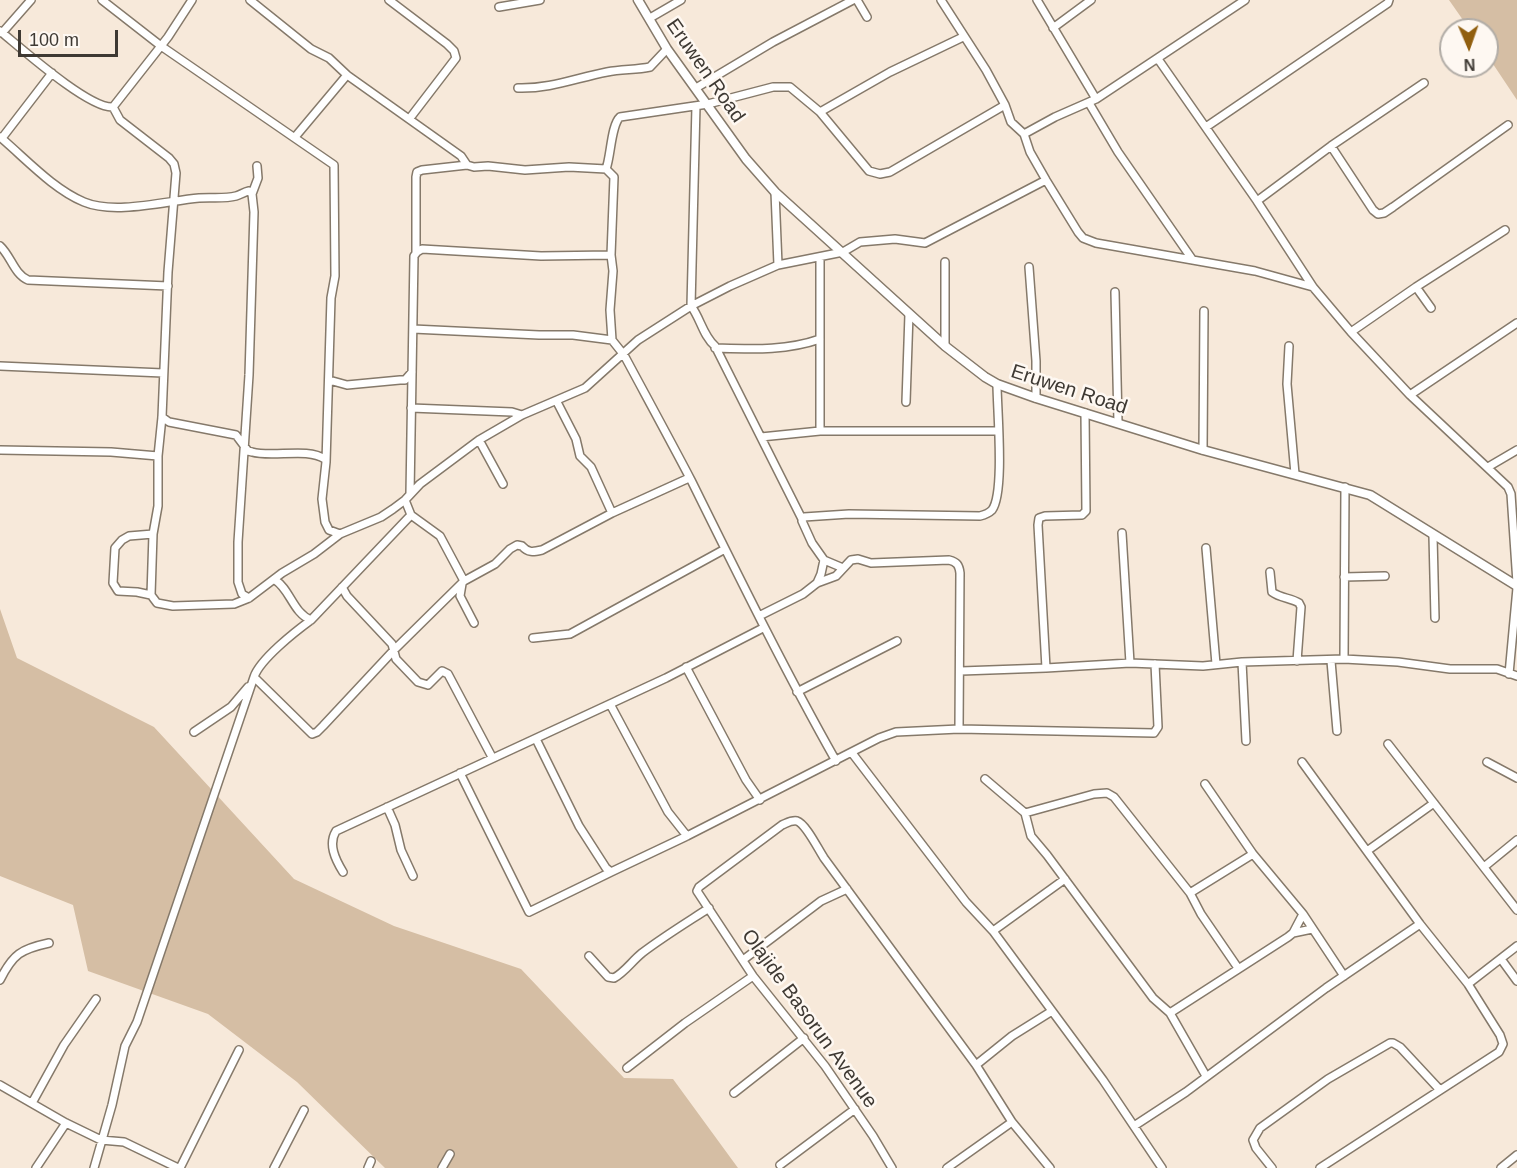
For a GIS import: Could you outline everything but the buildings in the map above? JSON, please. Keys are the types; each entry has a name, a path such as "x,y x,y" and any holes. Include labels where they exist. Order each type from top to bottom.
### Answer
{"street":[{"path":"31,0 1,32 52,73 96,104 106,108 113,107 161,46 192,0"},
{"path":"102,0 161,46 334,165 335,276 331,298 322,499 325,522 329,530 340,534"},
{"path":"250,0 310,49 329,58 347,75 461,156 467,165"},
{"path":"389,0 447,44 454,51 456,58 410,118"},
{"path":"499,7 540,0"},
{"name":"Eruwen Road","path":"638,0 667,49 746,159 775,192 945,346 997,384 1203,450 1373,496 1517,586"},
{"path":"650,18 681,0"},
{"path":"696,88 773,42 852,0"},
{"path":"857,0 867,17"},
{"path":"941,0 986,70 1005,105 1011,122 1024,134 1030,152 1083,238 1096,243 1255,271 1313,287"},
{"path":"1037,0 1096,99"},
{"path":"1053,28 1091,0"},
{"path":"1024,134 1096,99 1158,60 1245,0"},
{"path":"1206,127 1388,3 1389,0"},
{"path":"820,112 890,72 963,37"},
{"path":"518,88 537,89 604,73 650,67 667,49"},
{"path":"1158,60 1257,201 1313,287 1410,395 1508,487 1511,494 1517,586 1509,674"},
{"path":"52,73 1,138 61,189 93,206 106,207 237,196 249,191 252,194"},
{"path":"295,137 347,75"},
{"path":"1257,201 1331,146 1424,83"},
{"path":"606,170 612,150 615,124 620,117 708,104 783,86 790,87 820,112 869,171 880,174 890,172 1005,105"},
{"path":"1089,103 1118,152 1192,260"},
{"path":"696,106 691,306 761,437 812,543 824,560 843,568"},
{"path":"113,107 120,120 169,158 174,164 176,173 172,200 162,417 158,456 158,506 153,534 151,595 157,603 173,606 234,604 249,598 340,534 381,517 420,484 479,440 522,416 585,388 638,340 691,306 777,266 843,252 860,242 895,239 925,243 1046,180"},
{"path":"1331,146 1373,210 1378,214 1393,207 1508,125"},
{"path":"464,581 440,536 411,515 407,497 417,172 467,165 525,170 556,167 606,170 615,181 611,255 613,271 610,309 612,340 624,355 689,478 763,628 836,761"},
{"path":"249,598 242,594 238,582 249,375 254,212 252,194 258,177 257,166"},
{"path":"775,192 777,266"},
{"path":"1352,332 1416,287 1505,230"},
{"path":"0,246 19,274 28,280 168,286"},
{"path":"416,253 422,249 541,256 611,255"},
{"path":"820,257 820,430"},
{"path":"945,262 945,346"},
{"path":"1029,267 1036,362 1036,398"},
{"path":"1416,287 1431,308"},
{"path":"1115,292 1118,422"},
{"path":"1203,450 1204,311"},
{"path":"906,402 909,314"},
{"path":"1410,395 1517,323"},
{"path":"413,329 573,335 612,340"},
{"path":"715,348 786,347 803,345 820,339"},
{"path":"1289,346 1287,384 1295,474"},
{"path":"0,366 164,374"},
{"path":"329,380 347,385 405,380 412,372"},
{"path":"802,519 806,516 849,514 986,515 993,508 999,487 997,384"},
{"path":"557,402 576,440 580,456 591,467 612,513"},
{"path":"411,408 512,412 522,416"},
{"path":"1046,668 1039,518 1082,515 1086,511 1085,413"},
{"path":"162,417 169,422 236,435 248,451 257,454 305,454 322,456 325,459"},
{"path":"160,432 169,422"},
{"path":"761,437 820,430 998,431"},
{"path":"479,440 503,484"},
{"path":"0,450 111,452 158,456"},
{"path":"1488,467 1517,450"},
{"path":"254,677 312,734 317,732 394,650 464,581 495,564 510,549 517,545 532,552 542,550 612,513 689,478"},
{"path":"1344,659 1345,487"},
{"path":"94,1168 112,1105 125,1046 137,1022 257,668 294,632 311,620 411,515"},
{"path":"1122,532 1130,663"},
{"path":"151,595 118,591 113,583 115,548 129,536 153,534"},
{"path":"1434,536 1435,618"},
{"path":"1206,548 1216,664"},
{"path":"533,638 570,634 725,549"},
{"path":"759,616 803,594 817,583 836,576 851,560 858,559 871,563 949,560 956,562 960,573 959,729"},
{"path":"817,583 824,560"},
{"path":"1270,572 1272,592 1277,596 1299,603 1301,607 1297,661"},
{"path":"1344,578 1385,576"},
{"path":"275,580 304,616 311,620"},
{"path":"464,581 460,596 474,622"},
{"path":"342,587 347,596 392,644 396,659 422,684 428,685 442,671 448,674 492,757"},
{"path":"343,872 335,859 332,840 336,831 610,704 763,628"},
{"path":"797,692 897,641"},
{"path":"961,671 1130,663 1203,666 1242,662 1344,659 1398,662 1450,669 1497,669 1517,676"},
{"path":"1331,661 1337,731"},
{"path":"1242,662 1246,741"},
{"path":"460,773 529,912 533,912 760,800 879,738 896,732 959,729 1154,733 1158,727 1155,664"},
{"path":"686,667 746,780 760,800"},
{"path":"194,732 231,707 243,695 254,677"},
{"path":"610,704 668,812 687,836"},
{"path":"536,739 579,826 606,868 611,872"},
{"path":"1388,744 1517,910"},
{"path":"852,753 966,902 993,931 1162,1168"},
{"path":"1302,762 1420,924 1468,984 1500,1035 1503,1044 1499,1052 1320,1168"},
{"path":"1487,762 1517,777"},
{"path":"985,778 1025,813 1031,836 1153,998 1170,1013 1206,1076"},
{"path":"1205,784 1253,854 1303,914 1344,975"},
{"path":"1025,813 1094,794 1107,793 1114,797 1190,893 1201,914 1238,968"},
{"path":"1367,851 1434,803"},
{"path":"387,807 395,825 401,850 413,876"},
{"name":"Olajide Basorun Avenue","path":"847,889 804,827 799,822 793,821 782,825 699,887 697,891 753,976 804,1038 855,1109 892,1168"},
{"path":"1484,867 1517,840"},
{"path":"1190,893 1253,854"},
{"path":"993,931 1065,879"},
{"path":"743,960 821,901 847,889 976,1065 1012,1122 1050,1168"},
{"path":"589,956 608,977 614,978 667,935 709,908"},
{"path":"1293,933 1303,914"},
{"path":"1134,1126 1186,1092 1344,975 1420,924"},
{"path":"1170,1013 1293,933 1312,929"},
{"path":"0,980 17,954 29,947 49,943"},
{"path":"1468,984 1517,946"},
{"path":"1500,959 1517,981"},
{"path":"627,1068 753,976"},
{"path":"32,1102 64,1045 96,999"},
{"path":"976,1065 1012,1036 1052,1011"},
{"path":"734,1093 804,1038"},
{"path":"1272,1168 1256,1148 1253,1140 1260,1128 1328,1079 1390,1043 1393,1042 1400,1047 1440,1090"},
{"path":"0,1085 66,1123 101,1140 124,1142 179,1168 239,1050"},
{"path":"780,1165 855,1109"},
{"path":"274,1168 304,1110"},
{"path":"946,1168 1012,1122"},
{"path":"36,1168 66,1123"},
{"path":"442,1168 450,1154"},
{"path":"1501,1168 1517,1155"}],"shaded area":[{"path":"1449,0 1517,0 1517,100 1499,73 1499,18 1462,18"},
{"path":"0,609 17,658 154,727 294,879 394,926 521,969 624,1078 673,1079 738,1168 385,1168 297,1082 208,1014 88,971 73,905 0,876"}]}
